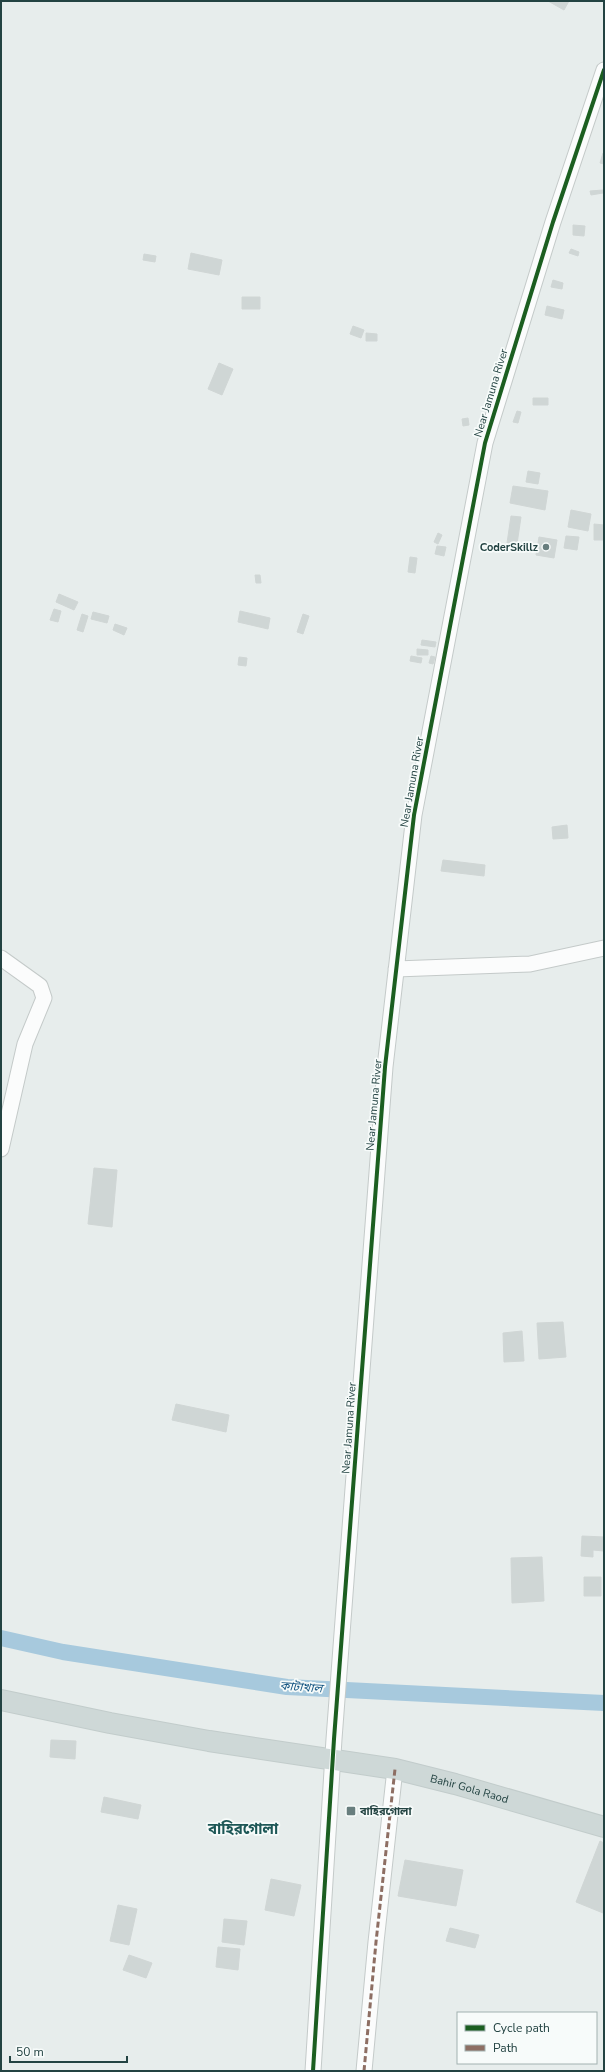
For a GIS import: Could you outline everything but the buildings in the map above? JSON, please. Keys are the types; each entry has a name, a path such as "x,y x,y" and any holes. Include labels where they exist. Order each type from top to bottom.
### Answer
{"main road":[{"name":"Bahir Gola Raod","path":"1,1700 209,1741 395,1769 455,1784 604,1827"}],"street":[{"name":"Near Jamuna River","path":"313,2071 332,1760 385,1067 414,815 485,443 553,222 604,70"},
{"path":"396,969 530,964 604,948"},
{"path":"1,958 40,986 44,998 25,1044 1,1149"},
{"path":"364,2071 376,1942 395,1769"}],"waterway":[{"name":"কাটাখাল","path":"1,1638 63,1652 287,1687 604,1703"}],"marked path":[{"path":"364,2071 376,1942 395,1769"}],"cycle path":[{"path":"313,2071 334,1739 385,1067 414,815 485,443 553,222 604,70"}],"place":[{"name":"CoderSkillz","path":"546,547"},
{"name":"বাহিরগোলা","path":"351,1811"}],"district":[{"name":"বাহিরগোলা","path":"243,1829"}]}
